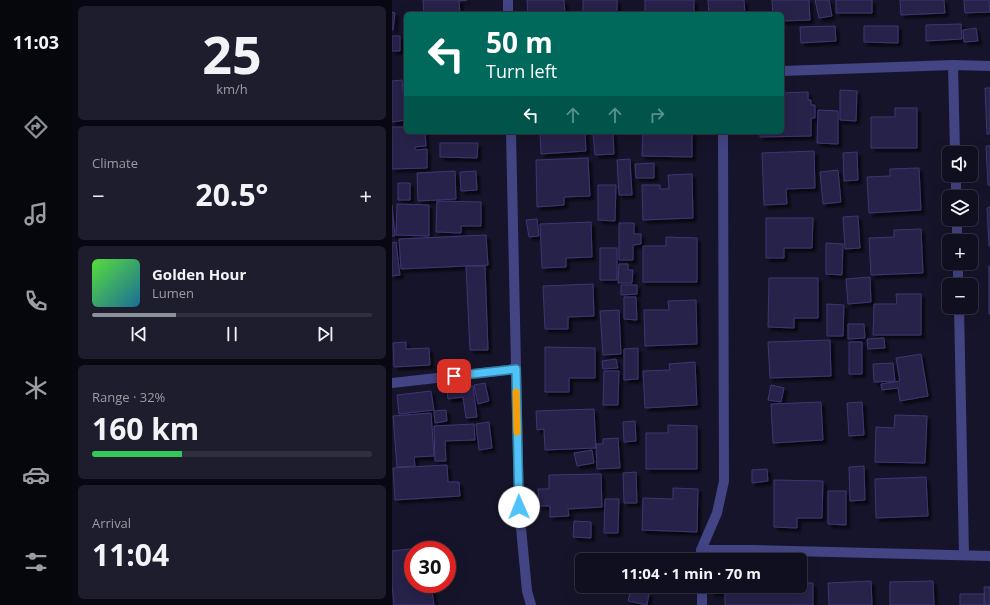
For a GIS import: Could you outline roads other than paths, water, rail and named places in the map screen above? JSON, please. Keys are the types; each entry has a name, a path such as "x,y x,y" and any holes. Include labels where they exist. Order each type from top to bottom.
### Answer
{"street":[{"path":"508,0 508,12"},
{"path":"953,65 955,146"},
{"path":"784,71 953,65 990,66"},
{"path":"511,134 519,507 527,591 531,605"},
{"path":"702,553 717,513 724,481 723,134"},
{"path":"959,314 964,554"},
{"path":"392,383 516,369"},
{"path":"721,553 752,550 964,554 990,556"},
{"path":"702,593 702,605"}]}
